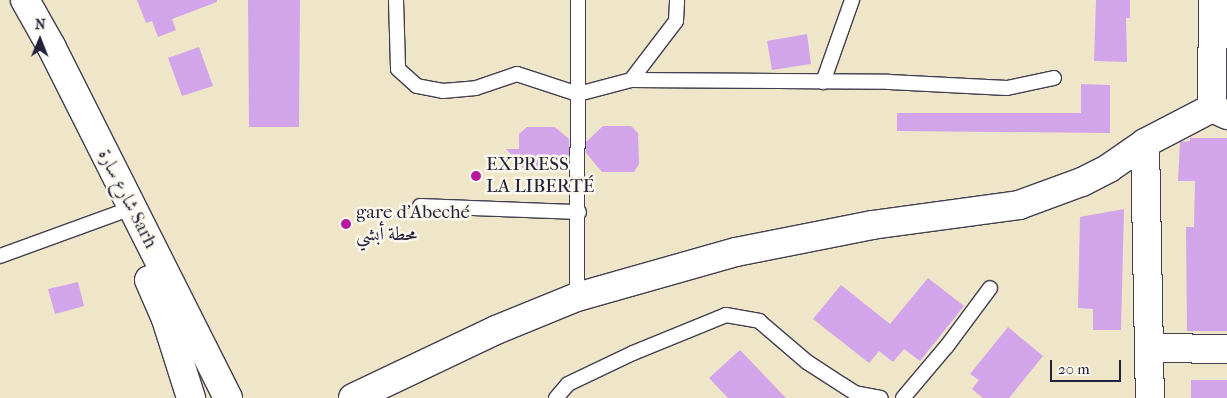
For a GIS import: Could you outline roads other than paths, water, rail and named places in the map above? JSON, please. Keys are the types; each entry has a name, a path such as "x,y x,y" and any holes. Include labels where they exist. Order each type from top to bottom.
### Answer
{"main road":[{"name":"شارع سارة Sarh","path":"7,0 45,64 141,259 166,319 191,398"},
{"name":"شارع سارة Sarh","path":"25,0 51,46 228,398"},
{"path":"353,398 496,330 578,297 736,252 872,225 1019,205 1082,182 1109,168 1145,143 1219,111 1213,0"},
{"path":"1145,143 1150,398"},
{"path":"1150,348 1227,349"}],"lane":[{"path":"396,0 398,69 417,86 443,91 476,88 517,74 578,94 631,80 889,82 1007,88 1054,78"},
{"path":"578,0 578,297"},
{"path":"631,80 676,21 677,0"},
{"path":"823,82 852,0"},
{"path":"420,206 579,212"},
{"path":"0,256 118,213"},
{"path":"903,398 947,346 990,288"},
{"path":"556,398 568,384 634,353 697,329 726,315 759,321 807,362 855,393 881,398"}],"place":[{"name":"EXPRESS LA LIBERTÉ","path":"476,176"},
{"name":"gare d'Abeché محطة أبشي","path":"346,224"}]}
